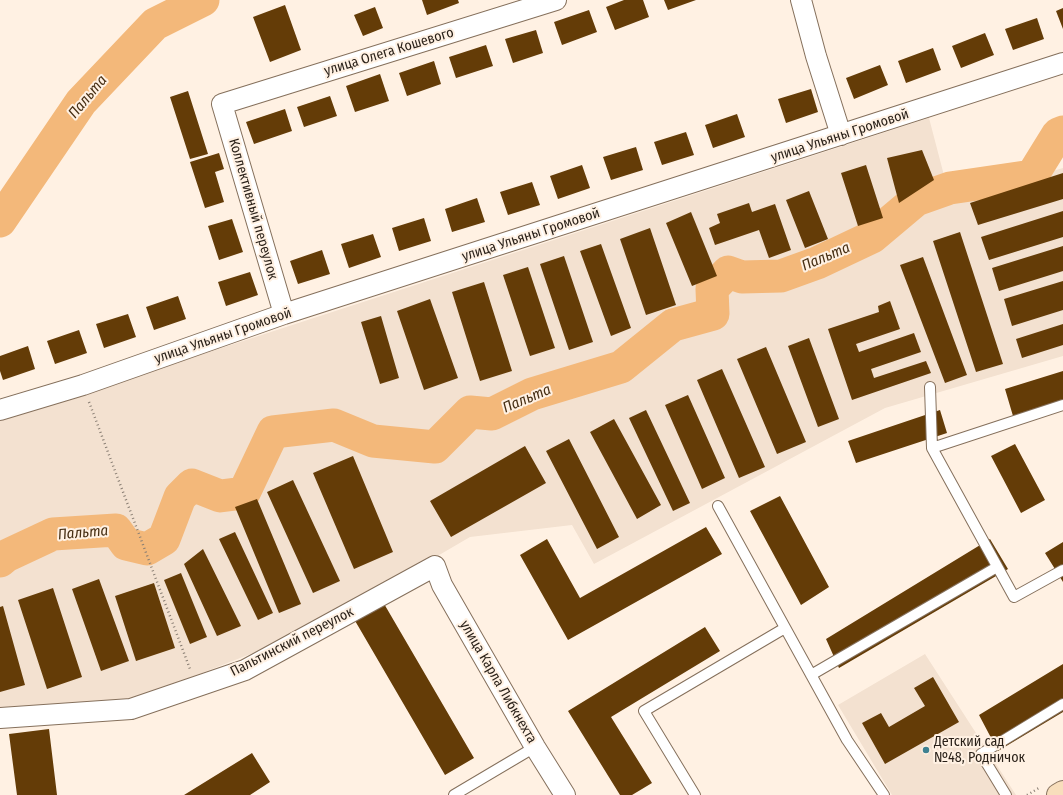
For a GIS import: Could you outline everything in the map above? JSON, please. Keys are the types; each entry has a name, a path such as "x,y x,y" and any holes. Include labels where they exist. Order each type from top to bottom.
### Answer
{"street":[{"name":"улица Олега Кошевого","path":"222,104 556,0"},
{"path":"801,0 816,56 841,135"},
{"name":"улица Ульяны Громовой","path":"0,410 83,385 284,314 1063,63"},
{"name":"Коллективный переулок","path":"222,104 284,314"},
{"name":"Пальтинский переулок","path":"0,718 131,709 238,672 435,566"},
{"name":"улица Карла Либкнехта","path":"435,566 442,585 535,747 565,795"},
{"path":"1058,795 1063,792"}],"lane":[{"path":"930,387 932,448 1014,598 1063,570"},
{"path":"932,448 1063,405"},
{"path":"718,506 847,740 882,794"},
{"path":"811,675 997,567"},
{"path":"695,795 644,711 785,628"},
{"path":"1006,795 981,754 1063,704"},
{"path":"454,795 535,747"}],"path":[{"path":"83,385 193,676"}],"shaded area":[{"path":"929,118 946,183 917,197 871,233 781,270 744,271 728,269 709,286 709,311 668,323 620,359 544,384 493,408 469,408 432,440 377,435 334,419 265,430 243,483 231,487 195,480 182,485 152,534 137,539 122,521 66,522 0,547 0,420"},
{"path":"1063,168 1063,356 885,408 594,564 572,525 470,537 309,631 128,702 0,719 0,572 18,558 55,541 110,540 124,552 159,553 175,536 193,497 228,507 251,495 280,441 333,434 372,451 436,452 479,419 511,413 536,398 625,373 674,329 718,315 715,290 730,275 738,279 780,278 818,265 873,239 918,203 948,193 968,196"},
{"name":"Детский сад №48, Родничок","path":"925,654 1016,795 892,795 838,705"}],"building":[{"path":"422,0 458,0 459,3 427,15"},
{"path":"624,0 643,0 649,17 615,30 606,7"},
{"path":"664,0 696,0 668,10"},
{"path":"285,5 301,50 270,62 253,17"},
{"path":"375,7 383,28 363,36 354,15"},
{"path":"1063,8 1063,29 1056,11"},
{"path":"589,10 597,32 562,45 554,22"},
{"path":"1037,18 1044,39 1013,50 1005,29"},
{"path":"536,30 543,53 513,63 505,39"},
{"path":"985,33 994,55 961,68 952,46"},
{"path":"486,45 493,66 456,78 449,57"},
{"path":"933,48 941,70 906,83 898,61"},
{"path":"434,61 441,84 407,96 399,73"},
{"path":"880,65 888,85 854,99 846,78"},
{"path":"380,74 389,101 355,112 346,86"},
{"path":"811,89 818,112 786,123 778,99"},
{"path":"188,91 208,154 190,159 170,97"},
{"path":"330,96 337,116 304,127 297,107"},
{"path":"285,109 292,131 254,144 246,122"},
{"path":"737,114 745,137 713,148 705,125"},
{"path":"686,132 694,155 662,165 654,142"},
{"path":"636,147 643,170 611,180 603,157"},
{"path":"922,150 934,180 899,203 887,158"},
{"path":"219,153 224,169 215,172 224,202 205,208 190,162"},
{"path":"582,165 590,188 558,199 550,176"},
{"path":"866,165 883,218 858,226 841,173"},
{"path":"1063,173 1063,199 978,225 970,203"},
{"path":"532,182 540,205 508,215 500,192"},
{"path":"809,191 828,239 805,248 786,200"},
{"path":"477,198 485,222 452,232 445,209"},
{"path":"749,203 752,212 775,204 791,250 769,258 759,230 715,245 709,228 720,223 717,214"},
{"path":"1063,211 1063,237 989,260 981,237"},
{"path":"691,212 717,276 692,286 666,223"},
{"path":"424,218 431,241 399,251 392,228"},
{"path":"232,219 243,252 219,260 208,226"},
{"path":"650,228 676,305 646,315 620,239"},
{"path":"960,232 1003,364 976,372 933,241"},
{"path":"373,234 381,257 349,268 341,244"},
{"path":"601,244 631,328 611,336 580,251"},
{"path":"1063,246 1063,271 999,291 992,268"},
{"path":"322,250 330,274 298,284 290,261"},
{"path":"564,256 593,342 569,350 540,264"},
{"path":"923,257 967,375 945,383 900,265"},
{"path":"528,267 555,348 530,356 503,275"},
{"path":"250,272 258,295 226,306 218,282"},
{"path":"1063,281 1063,310 1012,326 1004,299"},
{"path":"484,282 512,371 480,381 452,292"},
{"path":"178,296 186,319 154,330 146,307"},
{"path":"430,299 458,378 424,390 397,311"},
{"path":"890,301 900,329 856,344 859,352 914,333 921,352 871,369 874,378 926,361 931,373 852,400 828,329 879,312 878,306"},
{"path":"128,314 136,337 104,348 96,324"},
{"path":"381,316 399,378 380,384 361,322"},
{"path":"1063,324 1063,345 1022,358 1016,339"},
{"path":"79,330 87,353 55,364 47,341"},
{"path":"809,338 839,419 818,427 788,346"},
{"path":"28,346 35,369 3,380 0,371 0,356"},
{"path":"766,347 806,442 777,454 737,359"},
{"path":"722,369 765,467 739,478 697,380"},
{"path":"1063,371 1063,400 1013,416 1005,389"},
{"path":"688,395 725,478 702,489 665,405"},
{"path":"646,410 690,503 673,511 629,418"},
{"path":"940,410 947,433 856,463 848,441"},
{"path":"614,419 661,505 637,519 590,432"},
{"path":"569,439 619,537 597,549 546,451"},
{"path":"1015,444 1045,500 1021,513 991,456"},
{"path":"525,446 546,483 451,537 430,501"},
{"path":"353,456 393,552 354,569 313,473"},
{"path":"293,480 340,581 313,593 267,492"},
{"path":"780,496 829,587 801,605 750,511"},
{"path":"257,499 301,604 279,613 235,507"},
{"path":"706,527 722,554 568,640 520,555 547,539 580,598"},
{"path":"235,532 273,613 258,620 219,539"},
{"path":"990,539 1008,569 839,668 826,639"},
{"path":"1063,542 1063,582 1045,553"},
{"path":"203,549 241,626 217,636 184,564"},
{"path":"181,573 207,637 190,644 164,580"},
{"path":"99,579 129,661 101,671 72,589"},
{"path":"154,583 175,648 136,661 115,596"},
{"path":"53,588 82,677 47,689 18,600"},
{"path":"383,602 474,758 445,775 354,619"},
{"path":"3,606 25,685 0,692 0,607"},
{"path":"705,627 720,651 611,717 652,783 632,795 620,795 568,711"},
{"path":"1063,664 1063,712 998,751 979,715"},
{"path":"933,677 959,722 885,764 862,723 881,713 889,727 925,706 914,688"},
{"path":"49,729 57,795 17,795 9,734"},
{"path":"252,753 270,782 250,795 184,795"}],"waterway":[{"name":"Пальта","path":"0,221 81,102 155,24 203,0"},
{"name":"Пальта","path":"0,561 6,556 53,534 116,530 126,544 147,549 164,539 180,497 192,485 220,496 244,493 273,432 334,425 373,441 435,447 470,412 492,414 532,394 621,367 673,325 713,314 712,289 728,272 742,277 781,276 817,263 872,237 916,200 950,188 1032,176 1058,134 1063,132"}],"place":[{"name":"Детский сад №48, Родничок","path":"926,750"}]}
